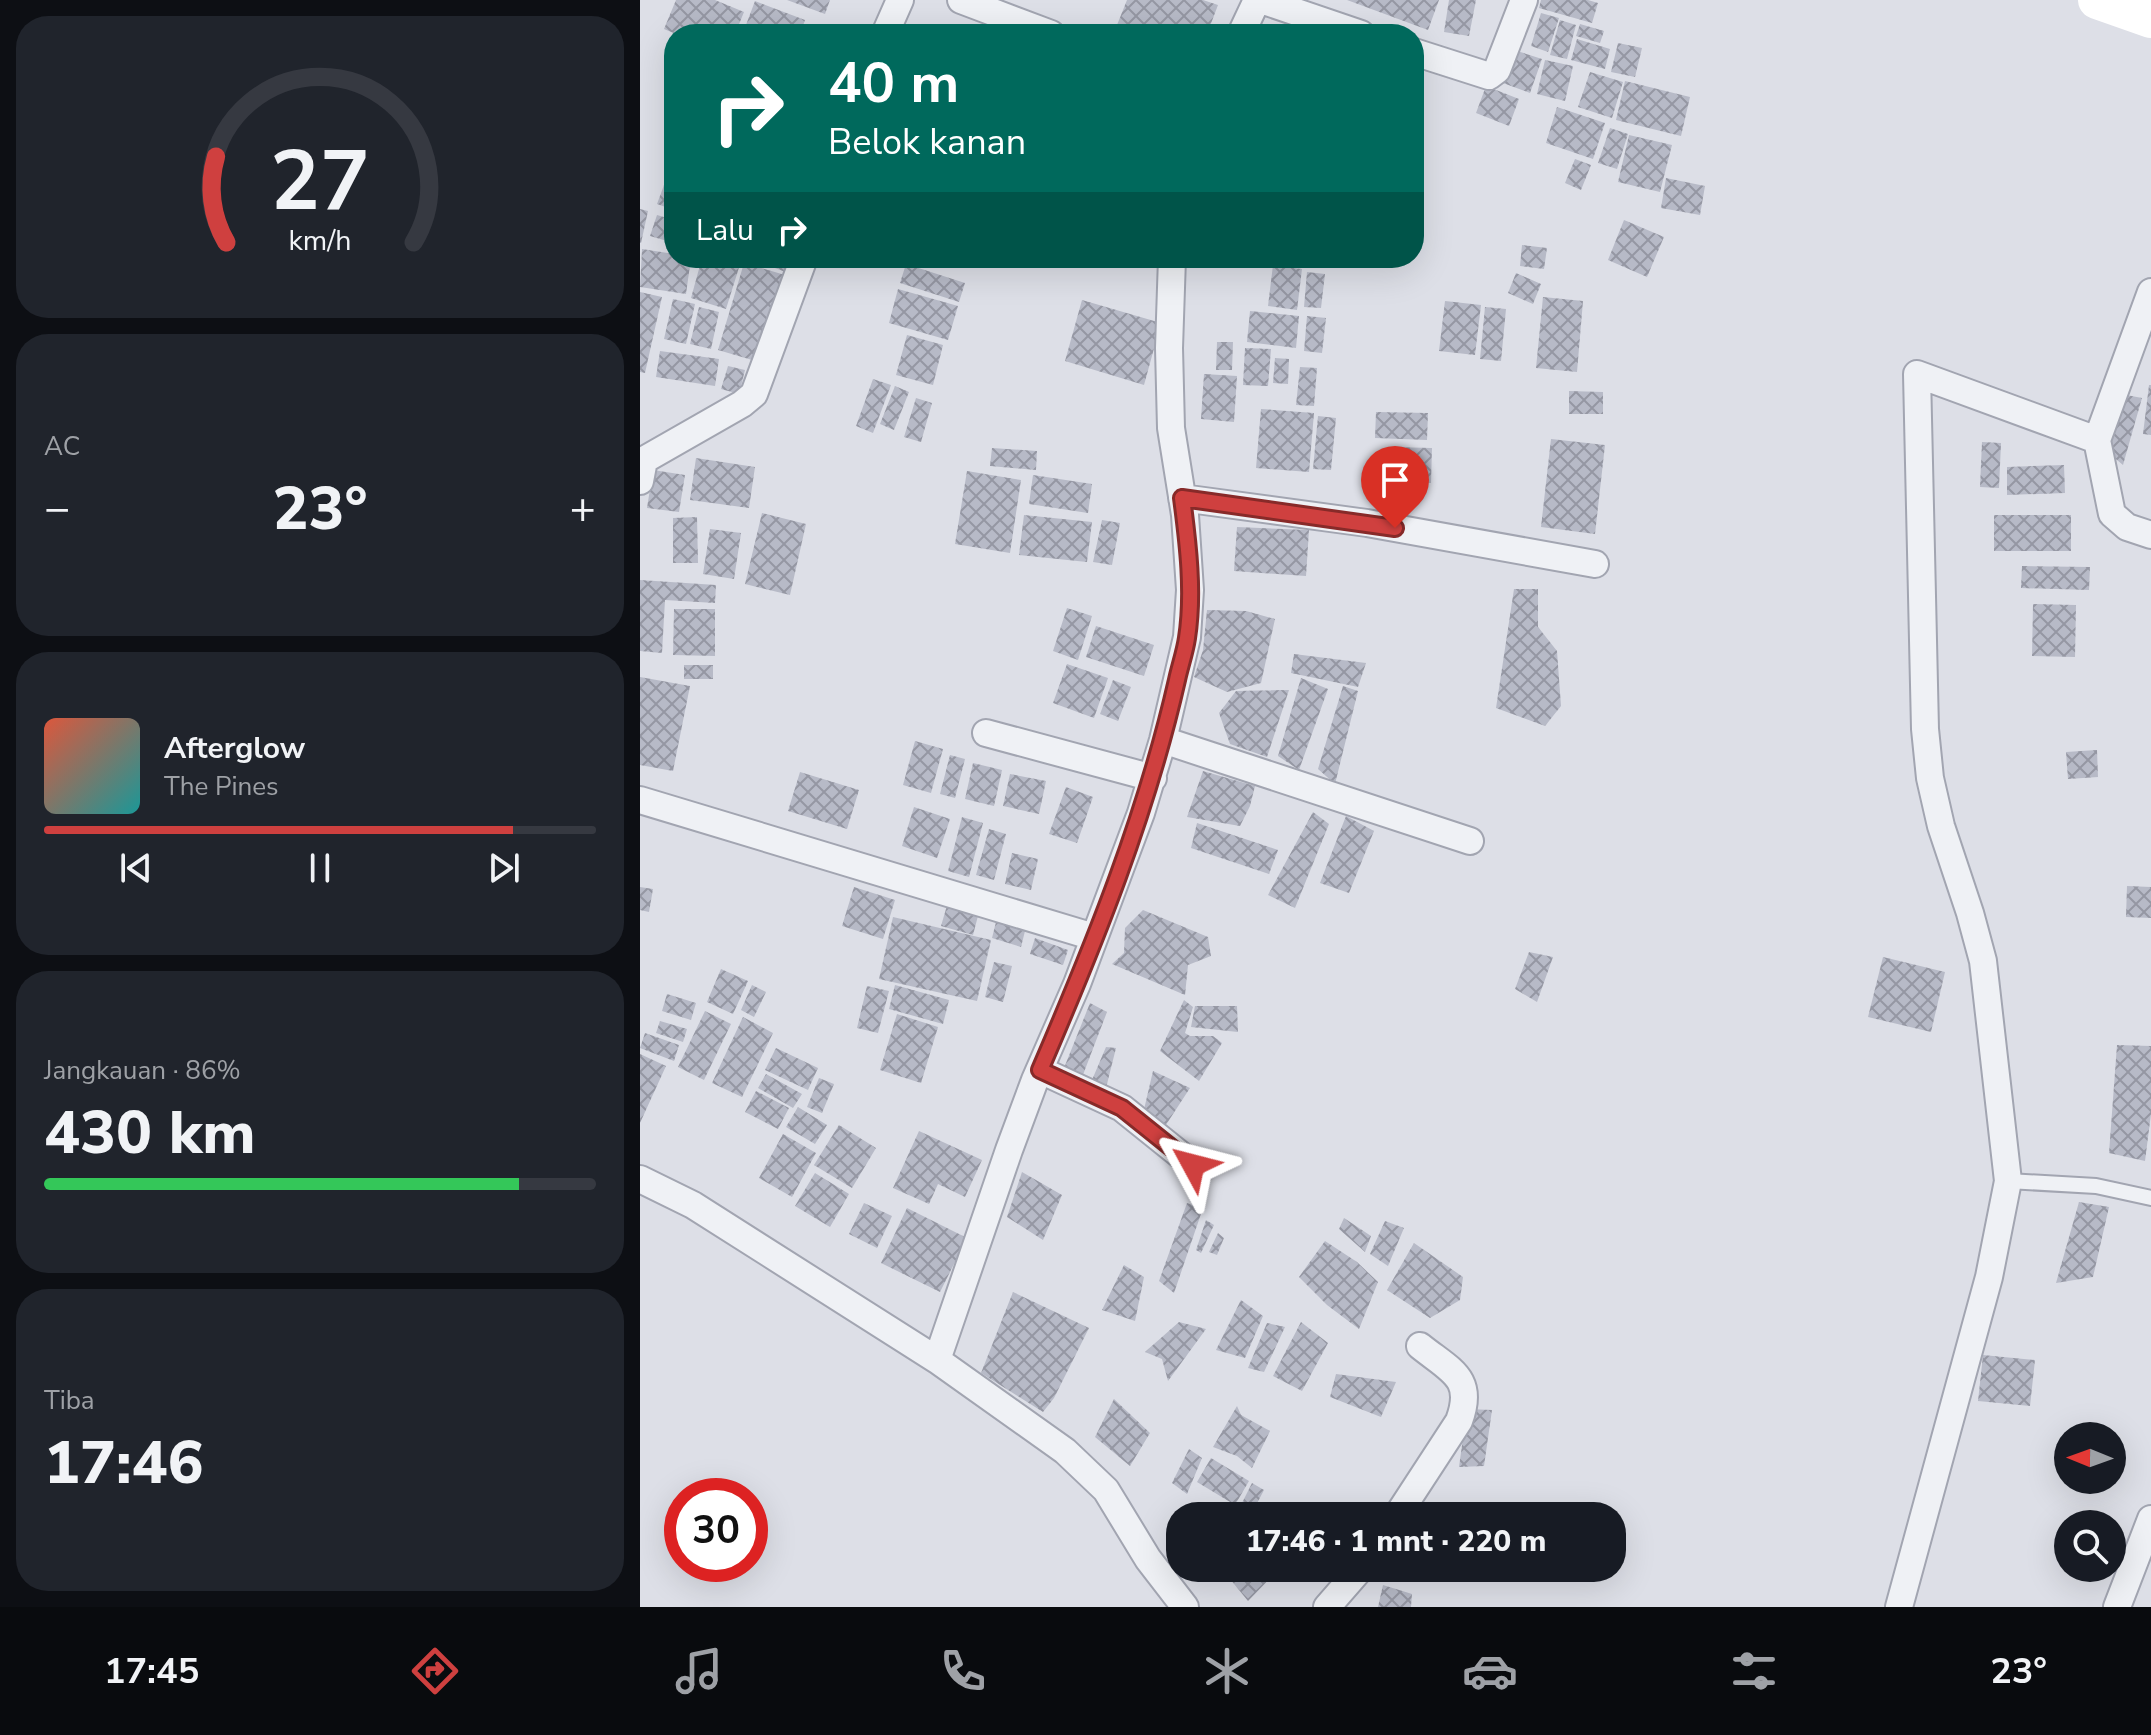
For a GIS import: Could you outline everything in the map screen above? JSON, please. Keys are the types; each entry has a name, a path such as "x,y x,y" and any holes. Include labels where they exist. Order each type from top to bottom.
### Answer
{"main road":[{"path":"2097,0 2151,19"}],"street":[{"path":"889,24 900,0"},
{"path":"961,0 1013,9 1036,24"},
{"path":"1246,24 1259,0 1331,24"},
{"path":"1424,55 1489,76 1497,70 1524,0"},
{"path":"641,466 754,394 800,268"},
{"path":"937,1360 980,1231 1153,778 1187,637 1190,590 1182,498 1171,428 1172,268"},
{"path":"2151,292 2097,440 2112,514 2127,527 2151,535"},
{"path":"1907,1604 1989,1277 2008,1181 1983,961 1941,826 1930,778 1925,729 1917,374 2097,440"},
{"path":"1182,498 1367,523 1595,564"},
{"path":"986,733 1153,778"},
{"path":"1163,740 1470,841"},
{"path":"640,800 1094,937"},
{"path":"1040,1070 1122,1108 1193,1165"},
{"path":"640,1179 693,1205 937,1360 1065,1451 1106,1490 1148,1559 1185,1607"},
{"path":"1406,1502 1459,1421 1466,1396 1461,1380 1420,1346"},
{"path":"2117,1607 2151,1519"},
{"path":"1327,1607 1349,1582"}],"lane":[{"path":"2008,1181 2096,1186 2151,1198"}],"building":[{"path":"676,0 715,0 744,12 739,24 666,24"},
{"path":"787,0 830,0 825,14"},
{"path":"1127,0 1203,0 1218,5 1211,24 1117,24"},
{"path":"1347,0 1439,0 1428,30 1424,29 1424,24 1412,24"},
{"path":"1449,0 1476,0 1469,36 1444,32"},
{"path":"1541,0 1588,0 1598,3 1592,23 1539,8"},
{"path":"755,1 805,20 804,24 746,24"},
{"path":"1541,13 1559,18 1548,52 1531,46"},
{"path":"1560,20 1576,25 1567,59 1550,55"},
{"path":"1580,24 1604,31 1600,43 1576,36"},
{"path":"1577,39 1610,49 1605,69 1571,60"},
{"path":"1618,43 1642,48 1635,77 1611,72"},
{"path":"1514,50 1542,59 1530,93 1503,83"},
{"path":"1545,60 1573,66 1565,101 1537,94"},
{"path":"1590,72 1623,82 1612,118 1578,107"},
{"path":"1625,81 1690,97 1681,136 1616,120"},
{"path":"1486,86 1519,99 1509,126 1476,113"},
{"path":"1557,107 1605,123 1593,159 1546,143"},
{"path":"1610,128 1628,134 1617,169 1598,163"},
{"path":"1629,135 1672,145 1660,192 1618,182"},
{"path":"1575,159 1591,165 1581,190 1565,183"},
{"path":"1666,178 1705,186 1700,215 1661,208"},
{"path":"664,185 664,206 657,204"},
{"path":"640,209 648,211 641,243 640,243"},
{"path":"657,215 664,217 664,240 650,236"},
{"path":"1624,220 1664,237 1647,277 1608,260"},
{"path":"1522,245 1547,248 1544,269 1520,266"},
{"path":"642,249 664,252 664,268 690,268 686,294 640,287"},
{"path":"699,268 739,268 726,309 691,298"},
{"path":"743,268 761,268 785,275 759,362 718,350"},
{"path":"905,268 918,268 965,283 959,302 900,283"},
{"path":"1273,268 1302,269 1297,310 1268,306"},
{"path":"1307,272 1325,274 1321,308 1304,307"},
{"path":"1516,273 1541,284 1533,304 1508,293"},
{"path":"898,289 958,306 948,340 889,323"},
{"path":"640,292 662,297 645,373 640,372"},
{"path":"1543,297 1583,301 1577,372 1536,368"},
{"path":"673,299 695,304 686,344 664,339"},
{"path":"1082,300 1161,323 1144,385 1065,361"},
{"path":"1445,301 1481,305 1475,355 1439,351"},
{"path":"699,307 719,312 711,349 690,344"},
{"path":"1485,307 1506,309 1501,361 1480,359"},
{"path":"1250,311 1299,316 1296,348 1247,342"},
{"path":"1307,316 1326,318 1322,353 1304,351"},
{"path":"907,335 943,345 933,385 896,375"},
{"path":"1217,342 1233,342 1232,370 1216,370"},
{"path":"1245,348 1271,349 1268,386 1243,385"},
{"path":"660,351 719,359 715,386 656,377"},
{"path":"1275,358 1289,359 1288,384 1273,383"},
{"path":"728,366 745,370 739,394 721,389"},
{"path":"1300,367 1317,368 1314,406 1296,405"},
{"path":"1204,374 1237,376 1234,422 1201,419"},
{"path":"873,379 891,385 873,433 856,426"},
{"path":"2151,385 2151,435 2143,434"},
{"path":"895,386 909,392 894,430 880,424"},
{"path":"1569,391 1603,392 1603,414 1569,414"},
{"path":"2116,393 2142,398 2123,465 2105,450"},
{"path":"916,398 932,403 921,442 904,437"},
{"path":"1261,409 1314,413 1309,472 1256,468"},
{"path":"1376,412 1428,413 1427,440 1375,438"},
{"path":"1318,416 1336,418 1331,470 1313,469"},
{"path":"1551,439 1605,445 1595,534 1541,527"},
{"path":"1982,442 2001,443 1999,488 1980,487"},
{"path":"1392,447 1432,448 1431,483 1391,483"},
{"path":"992,448 1037,451 1036,470 990,466"},
{"path":"696,458 755,467 749,508 690,500"},
{"path":"2064,465 2065,493 2007,495 2007,467"},
{"path":"653,470 685,475 679,512 647,508"},
{"path":"967,471 1021,480 1010,553 955,544"},
{"path":"1033,475 1092,484 1088,513 1029,504"},
{"path":"762,513 806,524 790,595 745,584"},
{"path":"1024,515 1092,522 1087,562 1019,555"},
{"path":"1994,515 2071,515 2071,551 1994,551"},
{"path":"697,517 698,563 673,563 673,518"},
{"path":"1102,520 1120,523 1112,565 1093,562"},
{"path":"1237,527 1309,530 1306,576 1234,571"},
{"path":"710,529 741,533 734,579 703,574"},
{"path":"2022,566 2090,567 2089,590 2021,588"},
{"path":"640,580 716,585 715,603 665,600 662,653 640,651"},
{"path":"1514,589 1538,589 1538,627 1557,651 1561,706 1545,726 1496,708"},
{"path":"2033,604 2076,605 2075,657 2032,656"},
{"path":"1067,608 1092,616 1078,660 1053,651"},
{"path":"674,609 715,609 715,656 673,655"},
{"path":"1207,610 1246,611 1275,619 1261,683 1227,692 1194,677 1203,650"},
{"path":"1096,626 1154,645 1144,676 1086,657"},
{"path":"1294,654 1366,663 1358,687 1291,673"},
{"path":"1067,664 1108,678 1094,718 1053,703"},
{"path":"684,665 713,665 713,679 684,679"},
{"path":"640,677 690,686 673,771 640,765"},
{"path":"1301,678 1328,689 1299,770 1278,756"},
{"path":"1113,680 1131,687 1118,721 1100,714"},
{"path":"1343,686 1358,691 1335,784 1318,769"},
{"path":"1289,690 1267,757 1230,744 1219,713 1236,691"},
{"path":"915,741 943,749 931,793 903,785"},
{"path":"2097,750 2098,777 2068,779 2066,752"},
{"path":"950,755 965,759 955,798 940,794"},
{"path":"973,763 1002,770 994,806 965,799"},
{"path":"1203,771 1255,786 1240,826 1187,817"},
{"path":"800,772 859,790 847,829 788,811"},
{"path":"1010,774 1046,781 1039,814 1003,806"},
{"path":"1066,787 1093,797 1077,843 1049,834"},
{"path":"914,807 950,819 937,858 902,846"},
{"path":"1313,812 1329,824 1295,908 1268,895"},
{"path":"1346,816 1374,831 1349,893 1320,883"},
{"path":"962,817 983,823 969,877 948,871"},
{"path":"1197,823 1278,850 1269,874 1191,848"},
{"path":"989,829 1006,834 994,880 976,875"},
{"path":"1012,853 1038,859 1031,890 1005,884"},
{"path":"2127,886 2151,887 2151,918 2126,917"},
{"path":"640,887 653,889 649,912 640,910"},
{"path":"854,887 895,900 883,939 842,926"},
{"path":"948,902 979,912 973,935 941,926"},
{"path":"1143,910 1208,937 1211,956 1188,965 1185,995 1112,964 1124,953 1125,928"},
{"path":"893,917 991,940 977,1001 879,979"},
{"path":"996,922 1025,931 1021,947 992,938"},
{"path":"1035,938 1068,950 1063,965 1030,954"},
{"path":"1529,952 1553,957 1537,1002 1515,989"},
{"path":"1883,957 1945,972 1931,1032 1868,1017"},
{"path":"994,962 1012,966 1003,1002 985,997"},
{"path":"721,969 748,981 733,1014 707,1002"},
{"path":"752,985 766,992 754,1017 741,1010"},
{"path":"895,985 949,1000 943,1024 889,1009"},
{"path":"867,986 889,991 878,1033 857,1028"},
{"path":"667,994 696,1003 691,1020 662,1011"},
{"path":"1184,1000 1193,1007 1185,1033 1190,1036 1213,1036 1222,1043 1199,1081 1160,1051"},
{"path":"1090,1003 1107,1012 1081,1080 1064,1068"},
{"path":"1195,1006 1237,1006 1238,1032 1191,1027"},
{"path":"705,1011 731,1024 704,1080 678,1067"},
{"path":"897,1014 938,1027 921,1083 880,1070"},
{"path":"743,1017 773,1033 742,1097 712,1083"},
{"path":"660,1021 687,1029 683,1042 656,1033"},
{"path":"645,1033 679,1045 674,1061 640,1048"},
{"path":"2117,1045 2151,1046 2151,1114 2145,1161 2109,1153"},
{"path":"1106,1047 1116,1048 1106,1088 1092,1080"},
{"path":"776,1048 818,1068 808,1090 765,1070"},
{"path":"640,1054 666,1066 640,1123"},
{"path":"1153,1071 1190,1088 1160,1134 1142,1118"},
{"path":"766,1074 802,1094 793,1108 758,1088"},
{"path":"819,1078 834,1084 822,1113 807,1107"},
{"path":"756,1091 789,1108 778,1129 745,1112"},
{"path":"798,1107 827,1125 815,1144 786,1127"},
{"path":"839,1125 876,1148 852,1188 814,1165"},
{"path":"919,1131 982,1160 965,1197 938,1184 929,1204 893,1188"},
{"path":"783,1134 816,1153 792,1197 759,1178"},
{"path":"1022,1172 1062,1195 1043,1240 1007,1217"},
{"path":"815,1173 849,1194 830,1227 795,1206"},
{"path":"2079,1202 2109,1207 2093,1277 2056,1283"},
{"path":"864,1203 892,1216 877,1248 849,1234"},
{"path":"1187,1203 1203,1208 1174,1293 1159,1281"},
{"path":"907,1208 967,1238 940,1292 881,1263"},
{"path":"1344,1218 1371,1236 1365,1252 1339,1229"},
{"path":"1206,1220 1214,1225 1201,1253 1196,1250"},
{"path":"1385,1221 1404,1228 1388,1266 1370,1254"},
{"path":"1218,1233 1224,1238 1217,1255 1209,1252"},
{"path":"1325,1241 1357,1262 1378,1282 1359,1329 1327,1305 1299,1277"},
{"path":"1414,1243 1463,1277 1460,1300 1430,1318 1387,1290"},
{"path":"1124,1265 1144,1277 1135,1321 1102,1310"},
{"path":"1013,1292 1089,1328 1054,1398 1043,1412 981,1373"},
{"path":"1241,1300 1263,1316 1245,1358 1216,1350"},
{"path":"1179,1322 1206,1329 1168,1381 1162,1359 1145,1352"},
{"path":"1301,1322 1328,1343 1302,1391 1273,1376"},
{"path":"1267,1323 1285,1327 1264,1372 1248,1368"},
{"path":"1983,1355 2035,1360 2030,1406 1978,1401"},
{"path":"1336,1374 1396,1382 1381,1417 1330,1397"},
{"path":"1114,1399 1150,1433 1130,1466 1095,1437"},
{"path":"1237,1406 1241,1415 1270,1431 1252,1468 1237,1456 1213,1447"},
{"path":"1467,1409 1492,1410 1484,1466 1459,1467"},
{"path":"1189,1449 1202,1458 1187,1494 1172,1483"},
{"path":"1211,1458 1249,1481 1237,1502 1230,1502 1197,1482"},
{"path":"1252,1483 1264,1490 1258,1502 1242,1502"},
{"path":"1232,1582 1266,1582 1248,1601"},
{"path":"1383,1585 1412,1594 1411,1607 1378,1607"}],"route":[{"path":"1193,1165 1122,1108 1040,1070 1125,859 1153,778 1171,707 1187,637 1190,590 1182,498 1395,528"}]}
